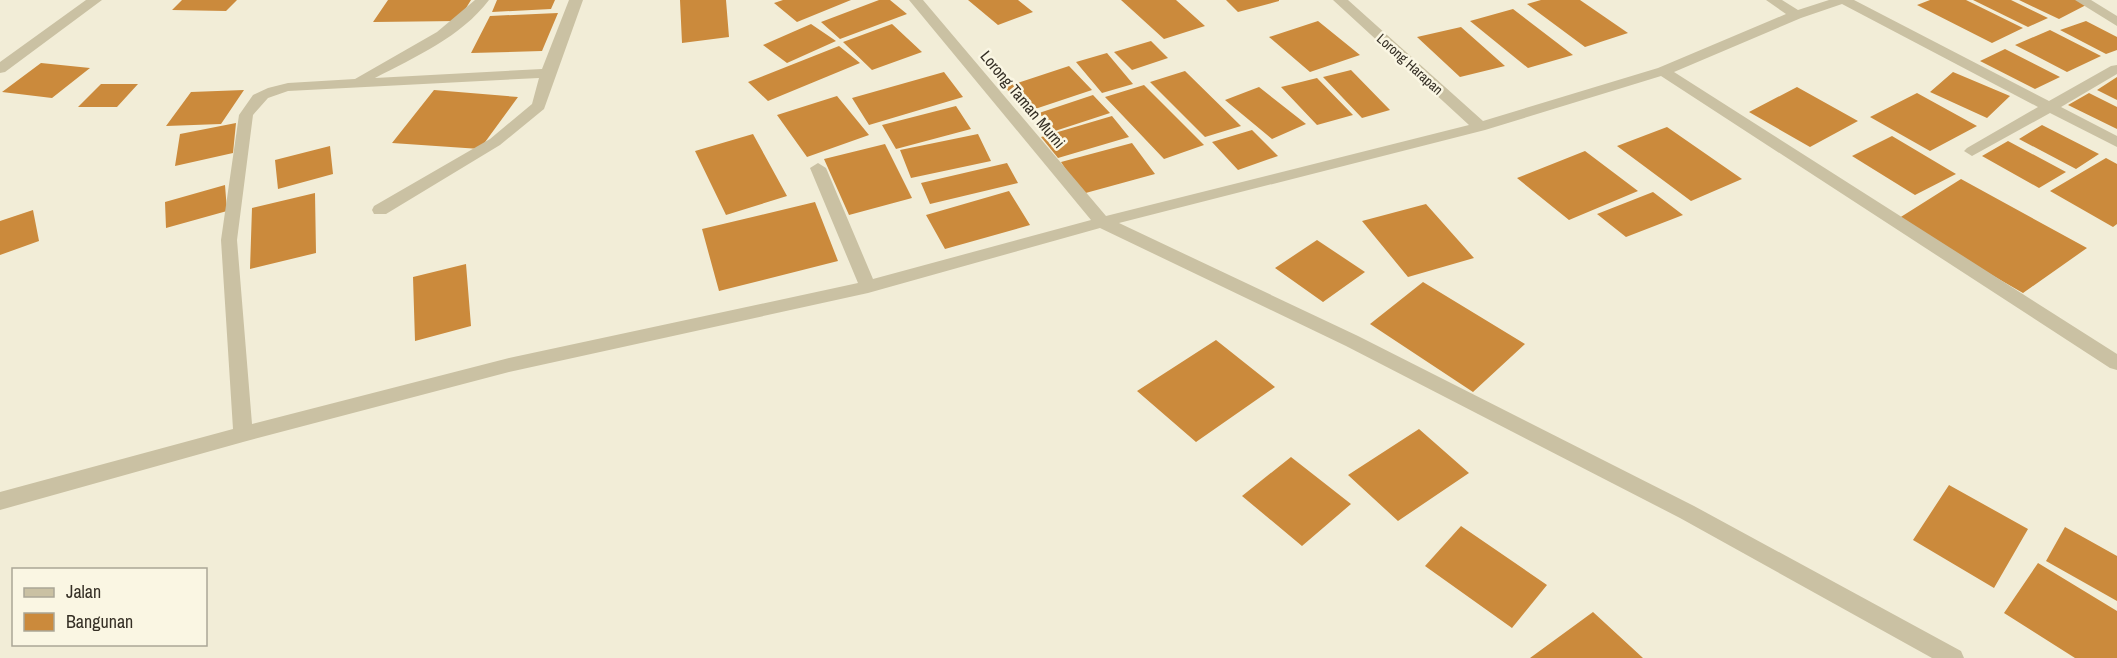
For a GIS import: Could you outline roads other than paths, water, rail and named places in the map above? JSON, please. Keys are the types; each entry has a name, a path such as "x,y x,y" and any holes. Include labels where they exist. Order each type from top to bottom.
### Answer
{"street":[{"path":"0,69 95,0"},
{"path":"356,83 447,32 466,19 482,0"},
{"path":"380,210 495,142 539,106 548,73 576,0"},
{"name":"Lorong Taman Murni","path":"916,0 1102,222"},
{"name":"Lorong Harapan","path":"1340,0 1480,127"},
{"path":"1773,0 1796,15"},
{"path":"0,501 243,434 509,365 868,287 1102,222 1480,127 1663,71 1796,15 1843,0 2117,142"},
{"path":"2082,0 2117,22"},
{"path":"1972,151 2116,69"},
{"path":"1663,71 2117,363"},
{"path":"243,434 229,240 246,115 254,101 270,92 288,87 548,73"},
{"path":"818,168 868,287"},
{"path":"1102,222 1352,341 1687,512 1953,658"}]}
